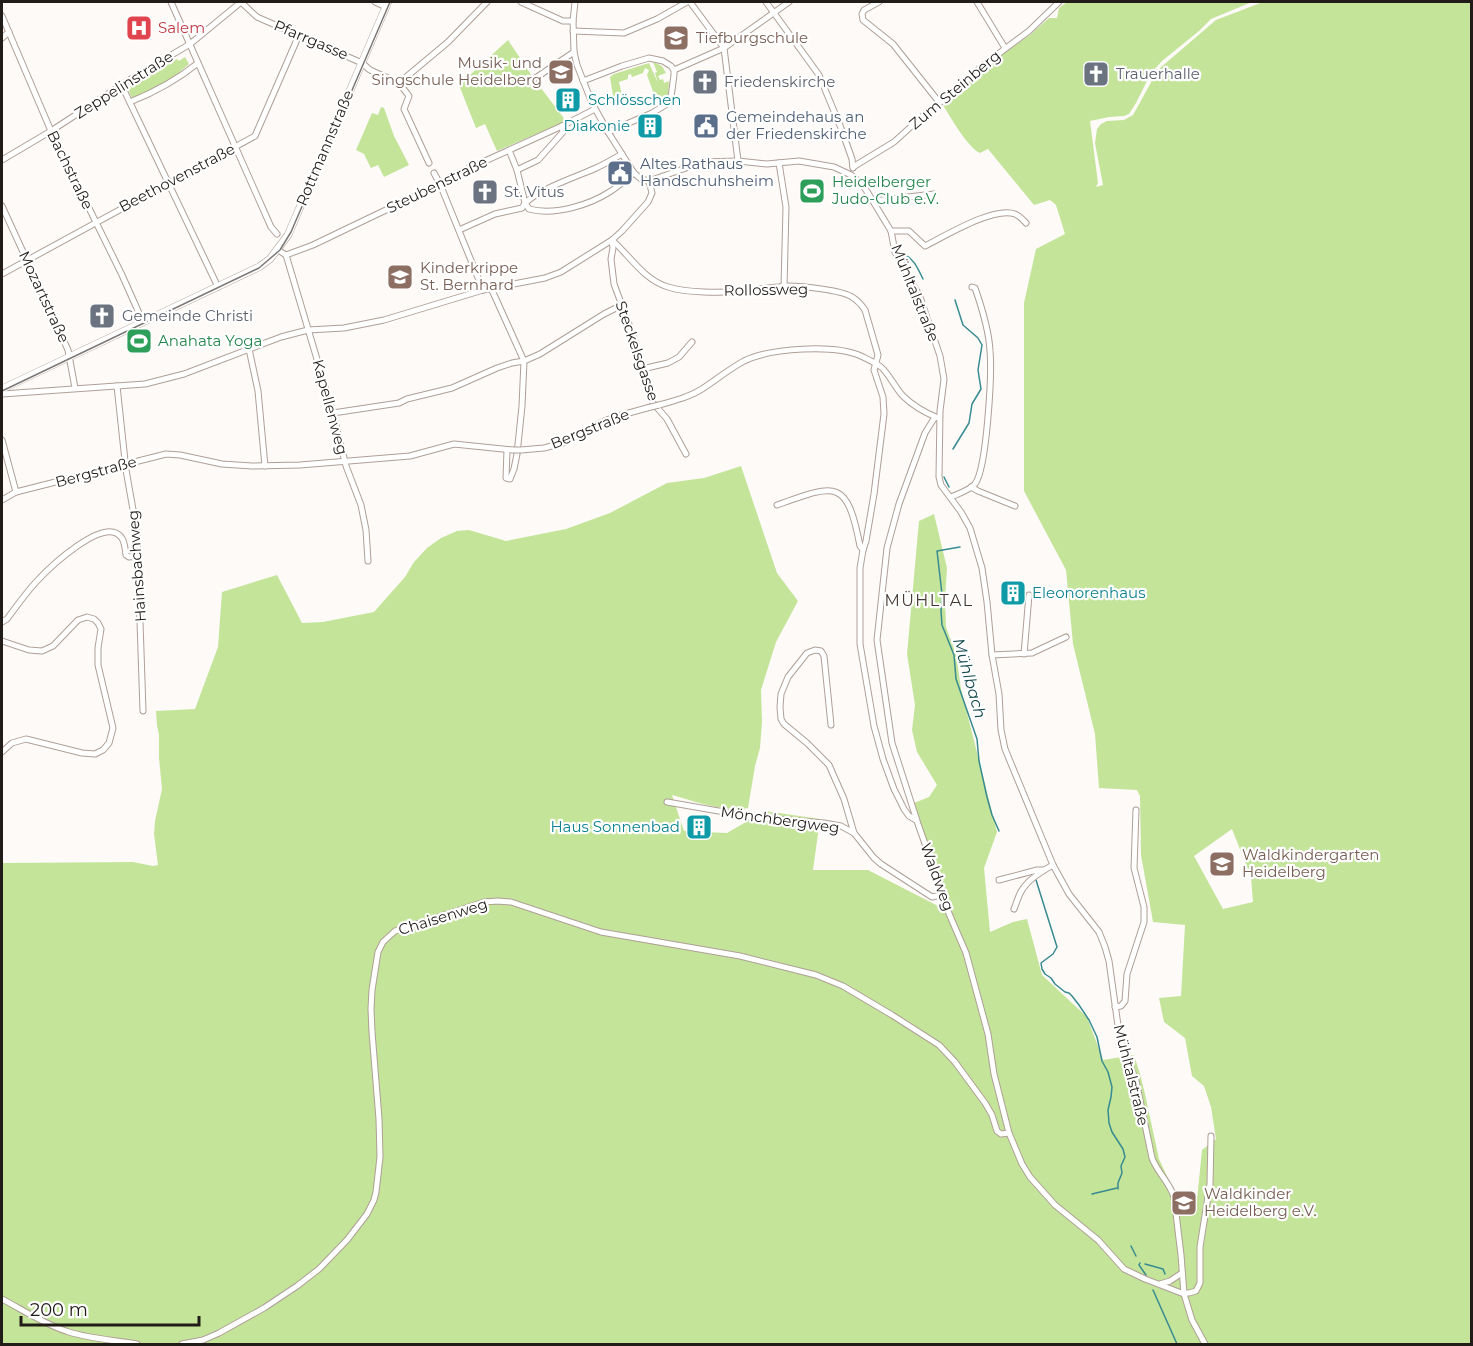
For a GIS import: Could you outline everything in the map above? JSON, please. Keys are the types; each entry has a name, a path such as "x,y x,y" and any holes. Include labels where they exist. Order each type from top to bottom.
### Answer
{"main road":[{"name":"Rottmannstraße","path":"219,287 270,259 288,235 387,4"},
{"path":"2,389 219,287"}],"street":[{"path":"171,2 271,227 277,234"},
{"name":"Zeppelinstraße","path":"2,160 190,44 241,2"},
{"name":"Pfarrgasse","path":"241,2 257,17 362,63 370,70 399,82"},
{"path":"375,2 387,4"},
{"path":"429,163 404,109 409,96 399,82 448,42 487,2"},
{"path":"521,2 563,21 573,21"},
{"path":"2,394 145,384 184,374 281,337 308,330 344,328 384,320 490,288 528,282 561,272 612,240 633,220 648,202 652,193 649,181 641,179 634,173 595,109 574,52 575,2"},
{"path":"573,31 624,33 689,2 724,48 738,161"},
{"path":"766,2 819,75 852,159 851,175"},
{"path":"674,70 724,48 789,2"},
{"path":"877,2 864,10 863,20 893,44 939,102"},
{"path":"977,2 1005,48"},
{"name":"Zum Steinberg","path":"853,167 887,147 939,102 956,91 982,66 1029,31 1059,2"},
{"name":"Bachstraße","path":"2,16 51,131 143,322"},
{"path":"2,38 9,32"},
{"name":"Beethovenstraße","path":"2,274 255,136 299,35"},
{"path":"534,79 574,52"},
{"path":"584,81 649,58 663,61 674,70 671,97 667,104 608,132"},
{"name":"Zeppelinstraße","path":"130,102 166,85 198,63"},
{"path":"122,86 219,287"},
{"name":"Steubenstraße","path":"286,255 313,246 452,176 595,109"},
{"path":"517,170 538,160 563,132 562,126"},
{"path":"509,150 517,170 525,203 529,209 534,211 558,211 577,207 602,197 634,173"},
{"path":"459,230 495,214 522,208 534,196 597,168 622,154"},
{"name":"Mühltalstraße","path":"649,181 703,162 738,161 762,164 800,161 834,167 851,175 864,188 891,231 898,258 920,297 942,364 944,385 938,418 939,477 941,485 966,520 982,568 1005,749 1053,865 1069,894 1099,932 1109,961 1120,1040 1136,1082 1152,1161 1173,1195 1184,1293"},
{"path":"779,163 786,207 784,287"},
{"path":"434,173 483,290"},
{"path":"873,201 934,194"},
{"name":"Mozartstraße","path":"2,206 71,357 75,388"},
{"path":"891,231 909,231 924,246 963,226 996,214 1015,214 1026,223"},
{"name":"Rollossweg","path":"612,240 651,279 672,288 725,291 796,287 845,294 861,304 867,316 878,355 874,370 883,397 884,414 874,495 860,573 860,644 874,726 886,768 898,799 907,814 916,820"},
{"name":"Steckelsgasse","path":"612,240 611,259 615,287 634,338 651,400 668,419 686,454"},
{"path":"278,250 286,255"},
{"name":"Kapellenweg","path":"286,255 345,460 363,512 368,561"},
{"path":"951,498 971,487 977,479 983,458 991,358 987,328 975,288 972,286"},
{"path":"490,288 524,361 517,454 514,469 510,479 507,479 510,450"},
{"path":"333,413 399,403 452,388 497,368 540,354 622,305"},
{"path":"642,369 668,363 679,357 692,342"},
{"path":"249,349 258,391 265,466"},
{"name":"Bergstraße","path":"2,500 16,492 156,456 172,454 222,464 265,466 410,456 454,444 510,450 544,448 563,443 614,417 683,398 745,361 780,352 816,349 841,351 861,356 883,370 904,397 922,411 938,418"},
{"name":"Hainsbachweg","path":"117,387 126,464 136,519 143,711"},
{"name":"Waldweg","path":"938,418 927,430 898,504 887,548 877,640 892,743 941,889 941,895 963,946 988,1034 994,1074 1009,1133 1022,1164 1030,1177 1055,1205 1098,1240 1124,1269 1184,1293"},
{"path":"927,430 940,436"},
{"path":"2,440 16,492"},
{"path":"971,487 1014,506"},
{"path":"777,506 818,491 830,490 837,493 845,498 849,506 863,550"},
{"path":"2,622 54,564 93,536 108,532 118,534 123,539 126,555 138,556"},
{"path":"1024,654 1029,595"},
{"path":"2,641 42,651 53,646 78,620 87,617 94,619 100,627 98,665 113,728 109,743 95,754 26,739 12,743 2,752"},
{"path":"992,655 1032,653 1066,637"},
{"path":"831,725 824,656 821,651 815,650 808,652 788,677 780,702 781,718 784,724 807,742 830,765 844,799 854,833"},
{"name":"Mönchbergweg","path":"667,802 753,817 831,824 846,828 854,833 874,858 891,872 929,896 941,895"},
{"path":"1115,1007 1121,1006 1125,1001 1127,974 1144,922 1144,907 1134,868 1136,810"},
{"path":"1014,909 1022,889 1053,865"},
{"path":"999,880 1044,870"},
{"name":"Chaisenweg","path":"182,1344 203,1340 219,1333 264,1308 297,1286 319,1269 347,1240 367,1214 376,1192 380,1157 380,1119 371,1009 378,952 382,942 395,931 484,902 511,902 601,932 740,956 824,977 861,995 939,1045 985,1102 997,1131 1001,1134 1009,1133"},
{"path":"1205,1344 1195,1328 1184,1293 1196,1291 1200,1283 1200,1246 1210,1184 1211,1136"},
{"path":"1157,1283 1167,1283 1182,1273"},
{"path":"2,1299 63,1330 100,1339 137,1344"}],"green space":[{"path":"1067,2 1252,2 1211,19 1162,61 1151,73 1129,114 1090,121 1098,183 1096,187 1103,185 1095,143 1097,129 1107,121 1124,120 1133,115 1160,68 1216,20 1263,2 1471,2 1471,1344 2,1344 2,863 133,862 158,865 154,834 162,789 156,711 195,709 218,647 222,592 277,575 302,623 323,622 374,612 427,548 457,531 469,530 506,541 566,529 610,513 667,483 704,478 741,466 777,573 798,601 776,642 761,690 760,748 748,808 720,808 672,795 684,831 727,833 765,811 820,819 813,870 868,870 938,906 943,904 947,896 914,803 929,797 937,785 917,752 912,730 915,705 907,654 919,521 934,514 947,568 946,627 956,654 961,689 997,832 984,868 990,932 1013,922 1027,919 1042,975 1087,1017 1103,1060 1134,1055 1159,1159 1179,1205 1196,1210 1202,1150 1216,1139 1211,1107 1204,1086 1192,1076 1185,1038 1164,1022 1159,998 1181,996 1185,925 1153,922 1141,855 1140,796 1137,790 1099,788 1095,734 1073,644 1066,570 1024,491 1024,303 1036,249 1065,234 1056,205 1050,200 1034,205 988,149 980,153 970,145 942,103 990,62 1030,35 1049,18 1057,18 1059,8","holes":["1232,829 1251,877 1253,902 1223,909 1194,856"]},
{"path":"508,40 566,121 497,151 485,124 476,128 459,85"},
{"path":"185,57 189,64 165,84 132,98 128,89 131,86 177,59 179,61"},
{"path":"653,62 662,66 666,73 658,76 660,80 663,79 664,83 669,81 668,95 664,101 663,97 655,97 647,75 649,70 645,68 643,73 632,77 631,74 628,75 628,79 619,82 623,100 614,102 610,77 649,63 658,83"},
{"path":"381,107 384,108 394,136 409,165 384,177 378,165 371,168 364,154 356,150 372,113 378,115"}],"waterway":[{"name":"Mühlbach","path":"903,254 913,261 923,279"},
{"name":"Mühlbach","path":"953,449 969,423 972,404 981,389 978,370 982,345 978,338 963,325 955,300"},
{"name":"Mühlbach","path":"944,477 949,487"},
{"name":"Mühlbach","path":"960,547 937,551 942,594 942,625 954,655 956,679 977,739 987,797 999,831"},
{"name":"Mühlbach","path":"1036,880 1057,947 1053,954 1041,963 1042,969 1055,984 1072,996 1089,1020 1097,1037 1102,1061 1112,1087 1108,1110 1109,1123 1125,1157 1121,1166 1122,1173 1118,1189"},
{"path":"1092,1194 1117,1188"},
{"name":"Mühlbach","path":"1131,1246 1136,1256"},
{"name":"Mühlbach","path":"1140,1263 1146,1275"},
{"path":"1145,1264 1163,1269 1165,1274"},
{"name":"Mühlbach","path":"1153,1290 1177,1344"}],"tram line":[{"path":"2,391 259,268 280,250 291,232 390,2"}],"place":[{"name":"Salem","path":"139,28"},
{"name":"Tiefburgschule","path":"676,38"},
{"name":"Musik- und Singschule Heidelberg","path":"561,72"},
{"name":"Trauerhalle","path":"1096,74"},
{"name":"Friedenskirche","path":"705,82"},
{"name":"Schlösschen","path":"568,100"},
{"name":"Diakonie","path":"650,126"},
{"name":"Gemeindehaus an der Friedenskirche","path":"706,126"},
{"name":"Altes Rathaus Handschuhsheim","path":"620,173"},
{"name":"Heidelberger Judo-Club e.V.","path":"812,191"},
{"name":"St. Vitus","path":"485,192"},
{"name":"Kinderkrippe St. Bernhard","path":"400,277"},
{"name":"Gemeinde Christi","path":"102,316"},
{"name":"Anahata Yoga","path":"139,341"},
{"name":"Eleonorenhaus","path":"1013,593"},
{"name":"Haus Sonnenbad","path":"699,827"},
{"name":"Waldkindergarten Heidelberg","path":"1222,864"},
{"name":"Waldkinder Heidelberg e.V.","path":"1184,1203"}],"district":[{"name":"MÜHLTAL","path":"929,600"}]}
